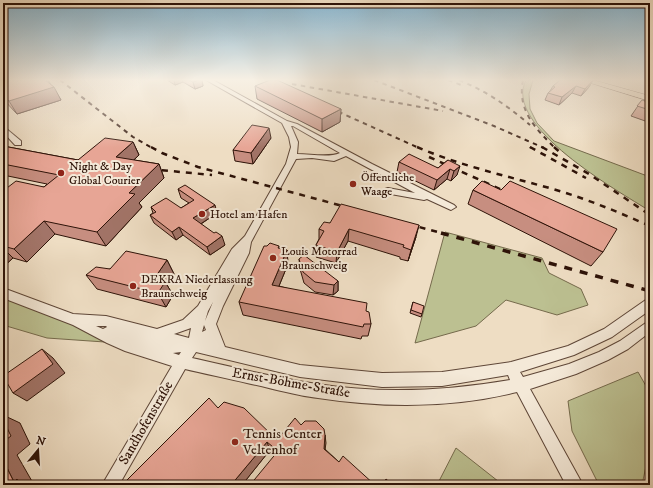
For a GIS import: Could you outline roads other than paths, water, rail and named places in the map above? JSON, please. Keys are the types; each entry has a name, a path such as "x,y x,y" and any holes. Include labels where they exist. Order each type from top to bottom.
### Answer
{"street":[{"path":"250,103 452,207"},
{"path":"221,352 212,333 210,324 217,306 244,253 248,239 294,157 294,140 292,131 285,122"},
{"path":"3,128 18,143"},
{"path":"294,140 317,137"},
{"path":"294,157 312,156 334,159 346,153"},
{"path":"402,182 396,189 388,191 433,198"},
{"path":"193,345 202,310 236,252 248,239"},
{"name":"Ernst-Böhme-Straße","path":"3,293 104,331 159,348 193,345"},
{"name":"Ernst-Böhme-Straße","path":"74,319 106,321 193,345 300,371 382,380 442,379 511,368 570,351 608,333 647,306"},
{"path":"156,335 187,324 202,310"},
{"name":"Ernst-Böhme-Straße","path":"74,319 95,333 119,344 182,362 328,393 381,398 461,395 521,385 553,376 606,355 623,345 650,325"},
{"name":"Ernst-Böhme-Straße","path":"182,362 193,345 212,333"},
{"name":"Sandhofenstraße","path":"110,485 182,362"},
{"path":"511,368 575,485"}],"railway":[{"path":"89,103 133,137 152,148"},
{"path":"397,103 443,111"},
{"path":"433,103 494,126 543,148"},
{"path":"500,103 530,125"},
{"path":"524,103 529,118 554,147"},
{"path":"330,108 419,148"},
{"path":"151,147 162,153 198,167 350,208"},
{"path":"417,147 467,165 578,197 650,226"},
{"path":"531,148 530,147 586,178"},
{"path":"554,147 562,154"},
{"path":"543,148 589,174 650,215"},
{"path":"429,157 511,194"},
{"path":"150,169 212,175"},
{"path":"408,224 445,234"},
{"path":"441,233 650,291"}],"place":[{"name":"Night & Day Global Courier","path":"61,173"},
{"name":"Öffentliche Waage","path":"353,184"},
{"name":"Hotel am Hafen","path":"202,214"},
{"name":"Louis Motorrad Braunschweig","path":"273,258"},
{"name":"DEKRA Niederlassung Braunschweig","path":"133,286"},
{"name":"Tennis Center Veltenhof","path":"235,442"}]}
